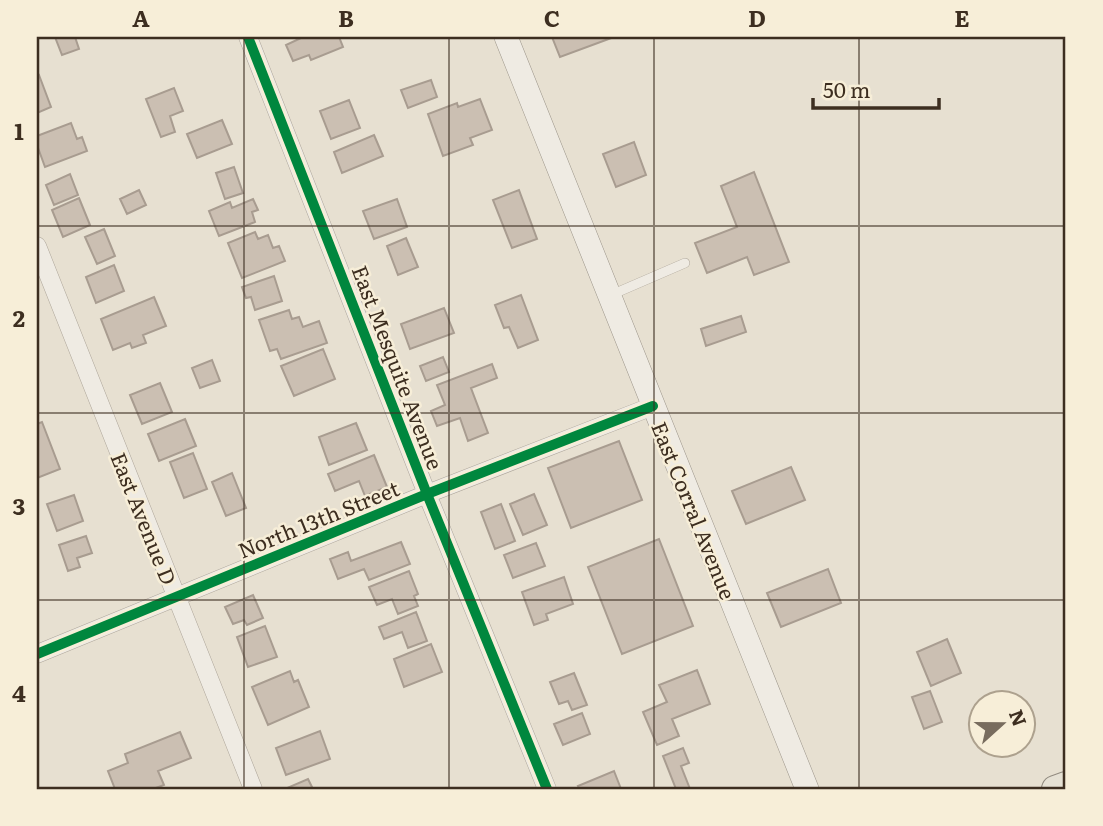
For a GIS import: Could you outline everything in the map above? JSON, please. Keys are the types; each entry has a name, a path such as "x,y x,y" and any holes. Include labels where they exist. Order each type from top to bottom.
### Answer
{"main road":[{"name":"East Corral Avenue","path":"506,37 807,789"},
{"path":"1055,789 1066,785"}],"street":[{"name":"East Mesquite Avenue","path":"248,37 547,789"},
{"name":"East Avenue D","path":"37,246 253,789"},
{"name":"North 13th Street","path":"37,654 653,405"}],"lane":[{"path":"609,295 685,263"}],"building":[{"path":"55,37 75,37 79,49 62,55"},
{"path":"303,37 339,37 343,47 311,60 309,55 293,61 286,45"},
{"path":"552,37 614,37 560,57"},
{"path":"39,75 51,107 37,113 37,76"},
{"path":"431,80 437,97 408,108 401,90"},
{"path":"174,88 183,111 170,116 175,132 161,137 146,99"},
{"path":"480,99 492,130 470,138 473,145 443,156 428,114 457,103 458,107"},
{"path":"349,100 360,128 331,139 320,111"},
{"path":"222,120 232,144 197,158 187,134"},
{"path":"71,123 77,139 82,137 87,151 45,167 37,145 37,136"},
{"path":"374,135 383,156 342,173 334,152"},
{"path":"634,142 646,175 616,187 603,154"},
{"path":"234,167 243,193 225,199 216,173"},
{"path":"754,172 789,262 754,275 747,257 707,273 695,243 737,227 721,186"},
{"path":"70,174 78,195 54,205 46,185"},
{"path":"139,190 146,205 127,214 120,199"},
{"path":"519,190 537,239 512,248 493,200"},
{"path":"79,198 90,225 63,237 52,210"},
{"path":"253,199 258,210 252,212 255,222 219,236 209,211 230,202 232,208"},
{"path":"397,199 407,227 374,239 363,211"},
{"path":"104,229 115,256 97,264 85,237"},
{"path":"255,232 258,239 268,235 273,248 279,246 285,261 242,278 228,243"},
{"path":"406,238 418,267 398,275 387,246"},
{"path":"114,265 124,291 96,303 86,277"},
{"path":"274,276 282,301 255,310 251,297 246,298 242,287"},
{"path":"521,295 538,340 518,348 509,327 504,328 495,305"},
{"path":"154,297 166,326 143,335 146,343 132,348 130,343 113,350 101,319"},
{"path":"444,308 454,333 410,349 401,324"},
{"path":"289,310 292,319 299,317 303,327 319,321 327,343 281,359 277,349 270,351 259,320"},
{"path":"741,316 746,332 706,346 701,329"},
{"path":"323,349 335,379 294,396 281,366"},
{"path":"443,357 449,372 426,381 420,366"},
{"path":"212,360 220,381 200,388 192,368"},
{"path":"492,364 497,378 471,388 488,433 468,441 460,418 437,426 431,411 445,405 437,385"},
{"path":"160,383 172,412 142,424 130,395"},
{"path":"185,419 196,446 159,461 148,434"},
{"path":"42,422 60,469 37,478 37,424"},
{"path":"356,423 367,450 329,465 319,437"},
{"path":"619,441 642,500 571,528 548,468"},
{"path":"193,453 207,489 184,498 170,462"},
{"path":"374,455 387,487 365,496 359,481 335,491 328,474"},
{"path":"791,467 805,500 746,524 732,491"},
{"path":"232,473 246,508 226,516 212,482"},
{"path":"534,494 547,525 523,535 510,504"},
{"path":"74,495 83,521 57,531 47,504"},
{"path":"501,504 515,541 495,549 481,512"},
{"path":"86,536 92,553 77,558 80,567 68,571 59,545"},
{"path":"659,539 693,626 622,654 588,567"},
{"path":"401,542 410,564 369,580 364,569 338,579 330,559 348,552 351,561"},
{"path":"536,543 545,566 513,578 504,555"},
{"path":"828,569 841,603 781,627 767,593"},
{"path":"409,571 418,594 414,596 418,606 398,614 392,599 377,605 369,587"},
{"path":"564,577 573,604 546,614 548,620 534,625 522,592"},
{"path":"253,595 263,618 247,625 244,620 233,624 225,607"},
{"path":"416,612 427,641 408,648 402,632 384,639 379,627"},
{"path":"265,626 277,657 248,667 237,637"},
{"path":"947,639 961,673 931,686 917,652"},
{"path":"431,644 442,672 404,687 394,659"},
{"path":"697,670 710,704 672,719 679,736 657,745 643,712 667,702 659,685"},
{"path":"290,671 294,682 298,680 309,707 268,725 252,687"},
{"path":"574,673 587,705 572,710 568,701 559,704 550,682"},
{"path":"930,691 942,722 924,729 912,697"},
{"path":"582,713 590,734 563,745 554,724"},
{"path":"320,731 330,759 286,775 276,748"},
{"path":"180,732 191,758 158,771 164,785 153,789 115,789 108,771 128,763 125,754"},
{"path":"683,748 689,763 681,766 690,789 676,789 663,756"},
{"path":"614,771 621,789 580,789 578,786"},
{"path":"308,779 313,789 287,788"}],"cycle path":[{"path":"248,37 427,494 547,789"},
{"path":"37,654 427,494 653,406"}]}
